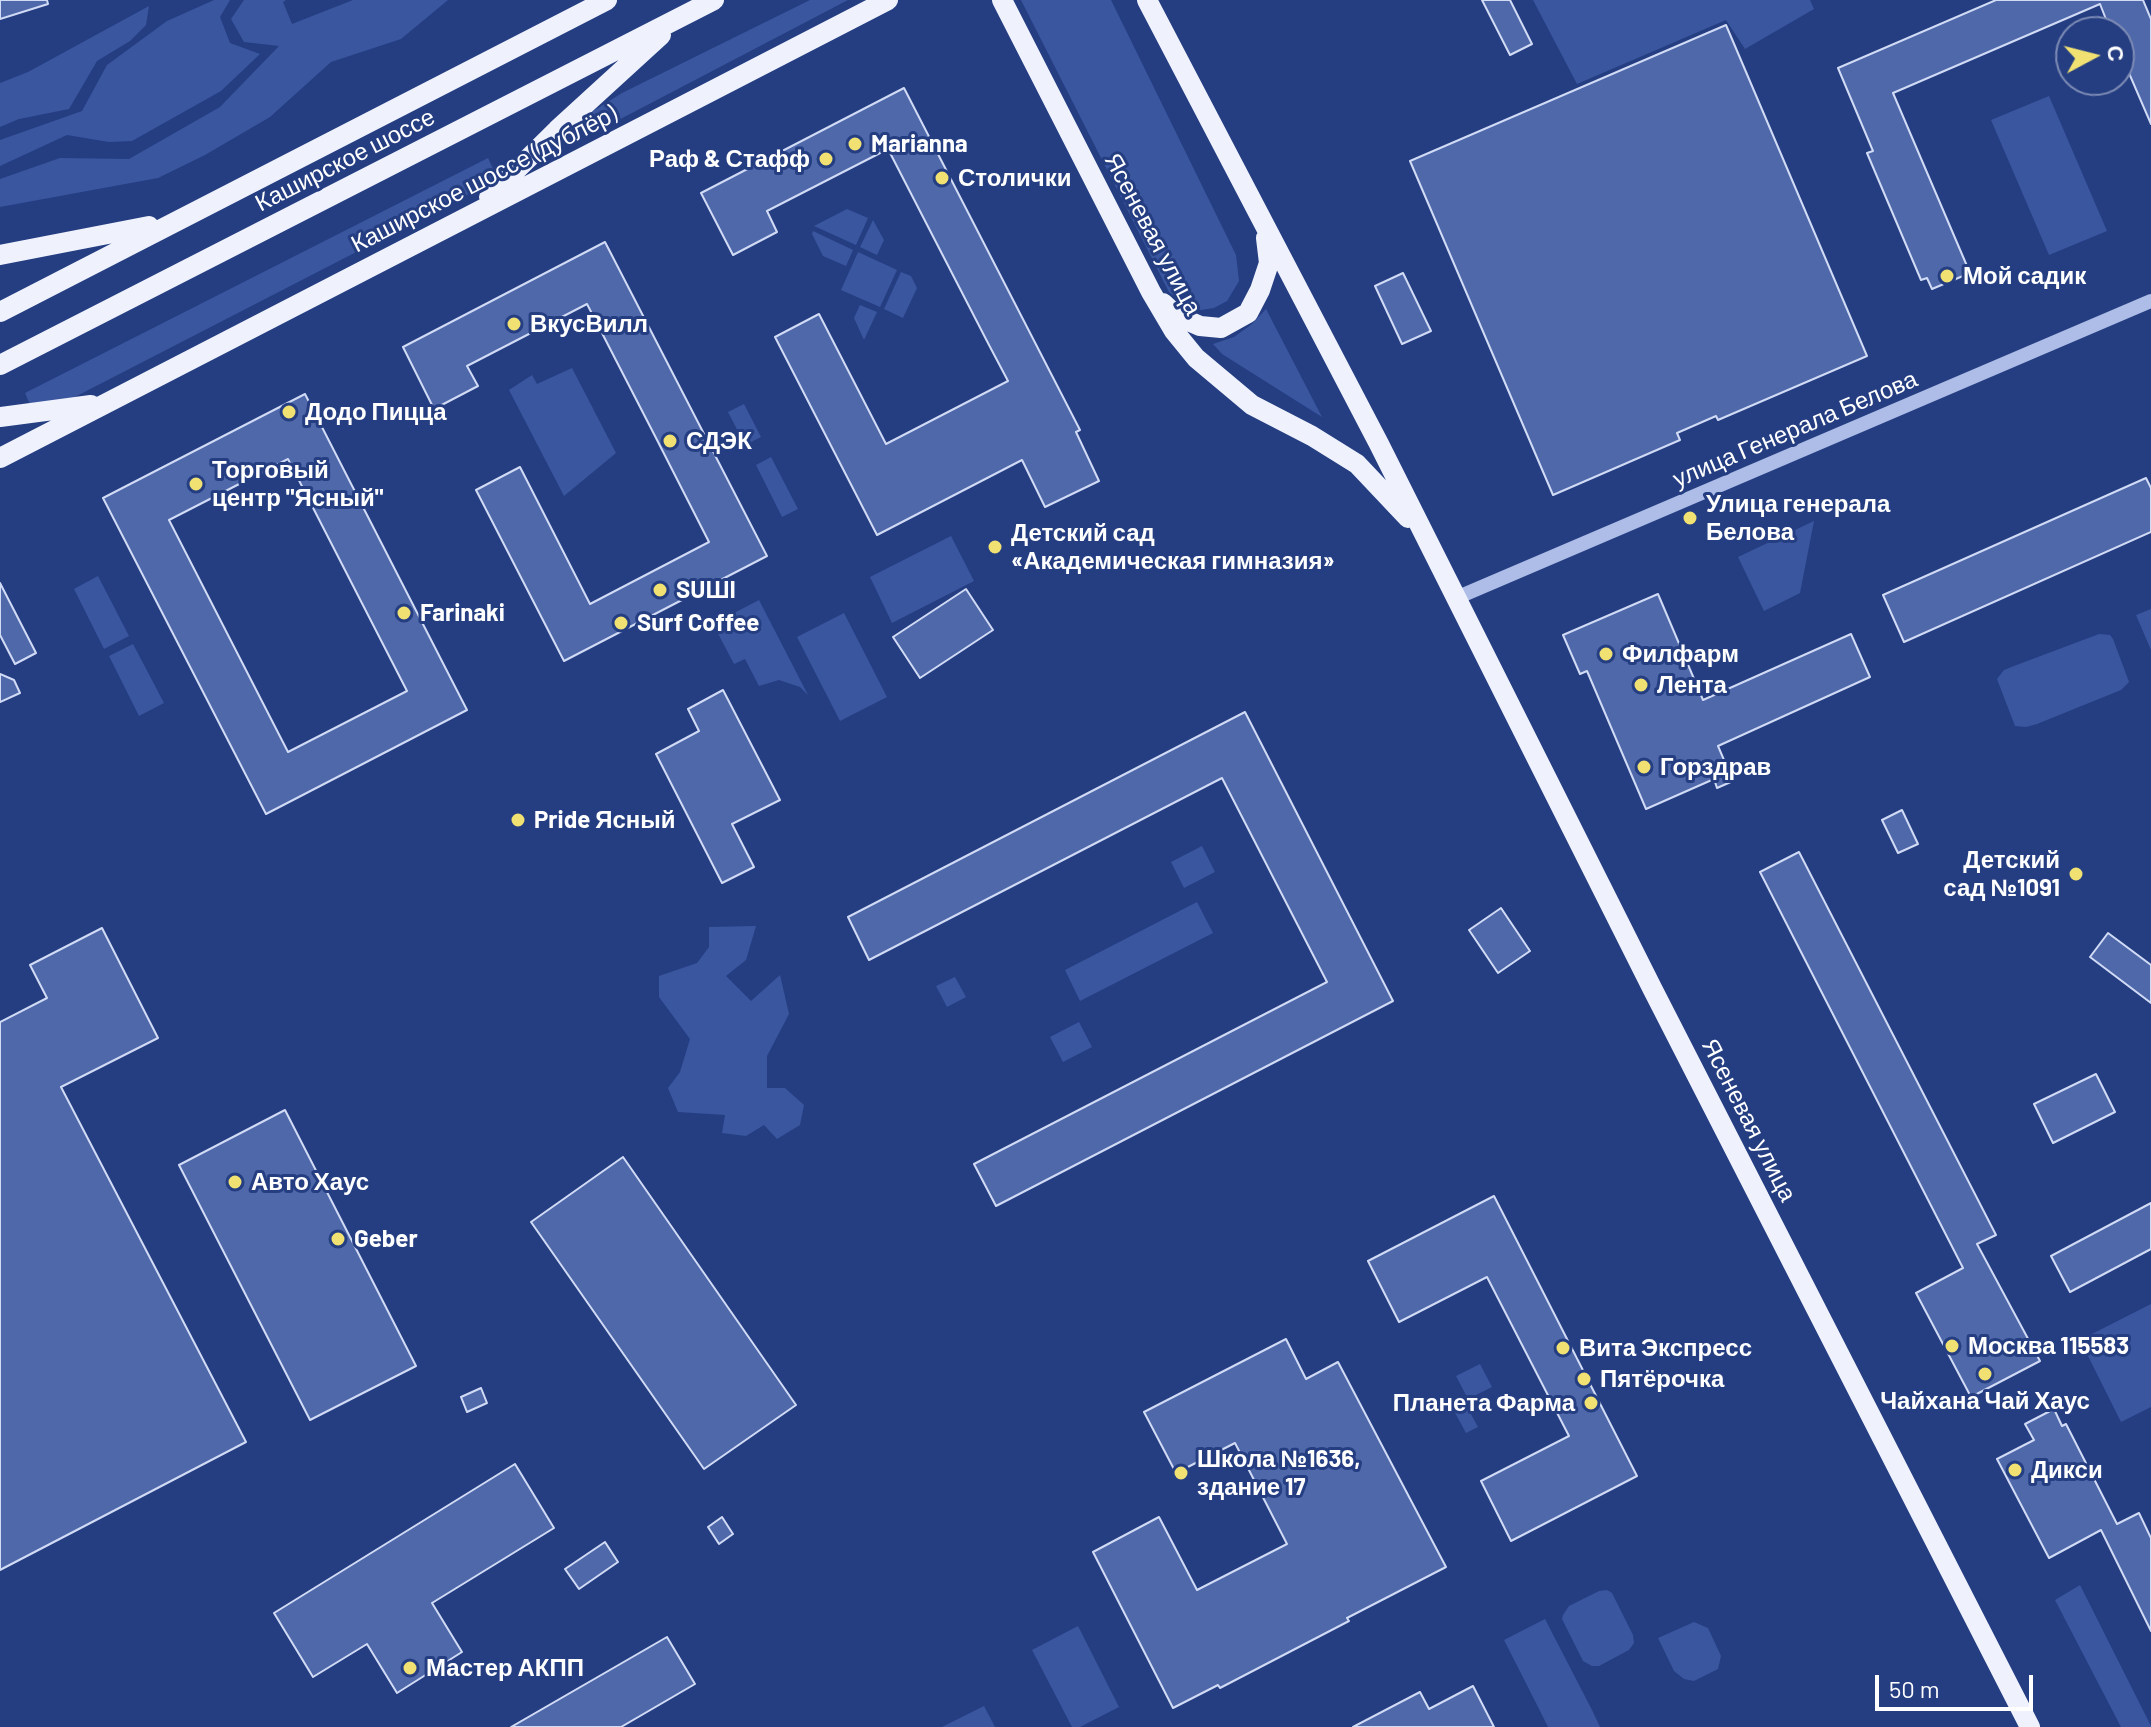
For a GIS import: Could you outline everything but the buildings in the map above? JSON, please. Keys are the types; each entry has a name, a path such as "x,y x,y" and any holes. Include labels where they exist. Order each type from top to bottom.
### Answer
{"main road":[{"name":"Каширское шоссе","path":"0,312 607,0"},
{"name":"Каширское шоссе","path":"0,365 714,0"},
{"name":"Каширское шоссе (дублёр)","path":"0,458 888,0"},
{"name":"Ясеневая улица","path":"1002,0 1151,292 1174,331 1196,358 1252,405 1357,464 1424,535"},
{"name":"Ясеневая улица","path":"1147,0 1424,535 2030,1727"},
{"path":"471,214 557,130 682,16"},
{"path":"0,255 182,217"},
{"path":"1151,292 1177,316 1200,326 1221,328 1248,313 1269,263 1263,222"},
{"path":"0,417 105,403"}],"street":[{"name":"улица Генерала Белова","path":"1456,598 2151,301"}],"shaded area":[{"path":"214,0 230,0 220,17 230,43 260,54 221,91 132,141 109,142 67,135 0,166 0,140 82,111 107,65 167,21"},
{"path":"244,0 286,0 283,2 292,24 353,0 448,0 401,39 331,62 270,117 158,178 0,207 0,179 60,158 129,159 220,107 279,46 244,42 231,19"},
{"path":"810,0 848,0 588,136 582,135 576,127 577,121 622,93"},
{"path":"1021,0 1111,0 1236,255 1239,281 1227,301 1214,308 1188,308 1169,292"},
{"path":"1533,0 1810,0 1814,9 1745,49 1726,20 1577,84"},
{"path":"149,6 146,25 130,41 97,61 69,109 19,119 0,127 0,83 28,72"},
{"path":"2049,96 2107,231 2049,255 1991,120"},
{"path":"488,158 498,179 67,401 31,407 25,393"},
{"path":"847,209 868,218 856,245 814,226"},
{"path":"873,220 884,240 877,255 860,247"},
{"path":"813,231 853,250 846,266 823,256"},
{"path":"858,252 897,270 880,307 841,290"},
{"path":"901,272 911,276 917,288 903,318 884,309"},
{"path":"860,305 877,312 864,340 854,318"},
{"path":"1266,309 1322,417 1222,354 1213,344 1234,337"},
{"path":"572,368 616,453 564,496 509,390 532,375 537,384"},
{"path":"744,404 761,437 745,445 728,412"},
{"path":"771,457 798,509 782,517 756,465"},
{"path":"1814,521 1800,593 1764,611 1738,557"},
{"path":"951,536 974,581 892,623 870,577"},
{"path":"98,576 129,636 104,649 74,589"},
{"path":"759,600 808,695 800,687 779,680 759,686 745,659 734,664 713,624"},
{"path":"2151,609 2151,650 2136,615"},
{"path":"844,613 887,697 840,721 797,637"},
{"path":"2099,634 2110,635 2113,639 2129,682 2121,690 2037,724 2015,726 1997,679 2004,670"},
{"path":"133,644 164,703 139,716 109,656"},
{"path":"1202,846 1215,872 1184,888 1171,862"},
{"path":"1197,902 1213,933 1080,1001 1065,970"},
{"path":"756,926 746,960 726,976 751,1001 780,975 789,1014 767,1056 767,1088 785,1088 804,1105 800,1125 777,1139 764,1125 746,1136 722,1133 725,1115 678,1112 668,1088 680,1072 690,1039 659,997 659,976 697,963 709,947 709,927"},
{"path":"955,977 966,997 947,1007 936,986"},
{"path":"1079,1022 1092,1047 1063,1062 1050,1037"},
{"path":"2151,1304 2151,1407 2121,1422 2080,1340"},
{"path":"1480,1364 1492,1387 1468,1399 1456,1376"},
{"path":"1466,1405 1478,1427 1466,1433 1454,1411"},
{"path":"2080,1585 2151,1727 2121,1727 2055,1600"},
{"path":"1607,1590 1612,1593 1634,1643 1629,1650 1599,1666 1592,1666 1583,1661 1562,1619 1569,1606"},
{"path":"1545,1619 1600,1727 1548,1727 1504,1640"},
{"path":"1694,1622 1708,1628 1721,1656 1718,1669 1694,1681 1684,1679 1674,1671 1658,1638"},
{"path":"1078,1626 1119,1707 1080,1727 1072,1727 1032,1650"},
{"path":"984,1706 995,1727 942,1727"}],"place":[{"name":"Marianna","path":"855,144"},
{"name":"Раф & Стафф","path":"826,159"},
{"name":"Столички","path":"942,178"},
{"name":"Мой садик","path":"1947,276"},
{"name":"ВкусВилл","path":"514,324"},
{"name":"Додо Пицца","path":"289,412"},
{"name":"СДЭК","path":"670,441"},
{"name":"Торговый центр \"Ясный\"","path":"196,484"},
{"name":"Улица генерала Белова","path":"1690,518"},
{"name":"Детский сад «Академическая гимназия»","path":"995,547"},
{"name":"SUШI","path":"660,590"},
{"name":"Farinaki","path":"404,613"},
{"name":"Surf Coffee","path":"621,623"},
{"name":"Филфарм","path":"1606,654"},
{"name":"Лента","path":"1641,685"},
{"name":"Горздрав","path":"1644,767"},
{"name":"Pride Ясный","path":"518,820"},
{"name":"Детский сад №1091","path":"2076,874"},
{"name":"Авто Хаус","path":"235,1182"},
{"name":"Geber","path":"338,1239"},
{"name":"Москва 115583","path":"1952,1346"},
{"name":"Вита Экспресс","path":"1563,1348"},
{"name":"Чайхана Чай Хаус","path":"1985,1374"},
{"name":"Пятёрочка","path":"1584,1379"},
{"name":"Планета Фарма","path":"1591,1403"},
{"name":"Дикси","path":"2015,1470"},
{"name":"Школа №1636, здание 17","path":"1181,1473"},
{"name":"Мастер АКПП","path":"410,1668"}]}
